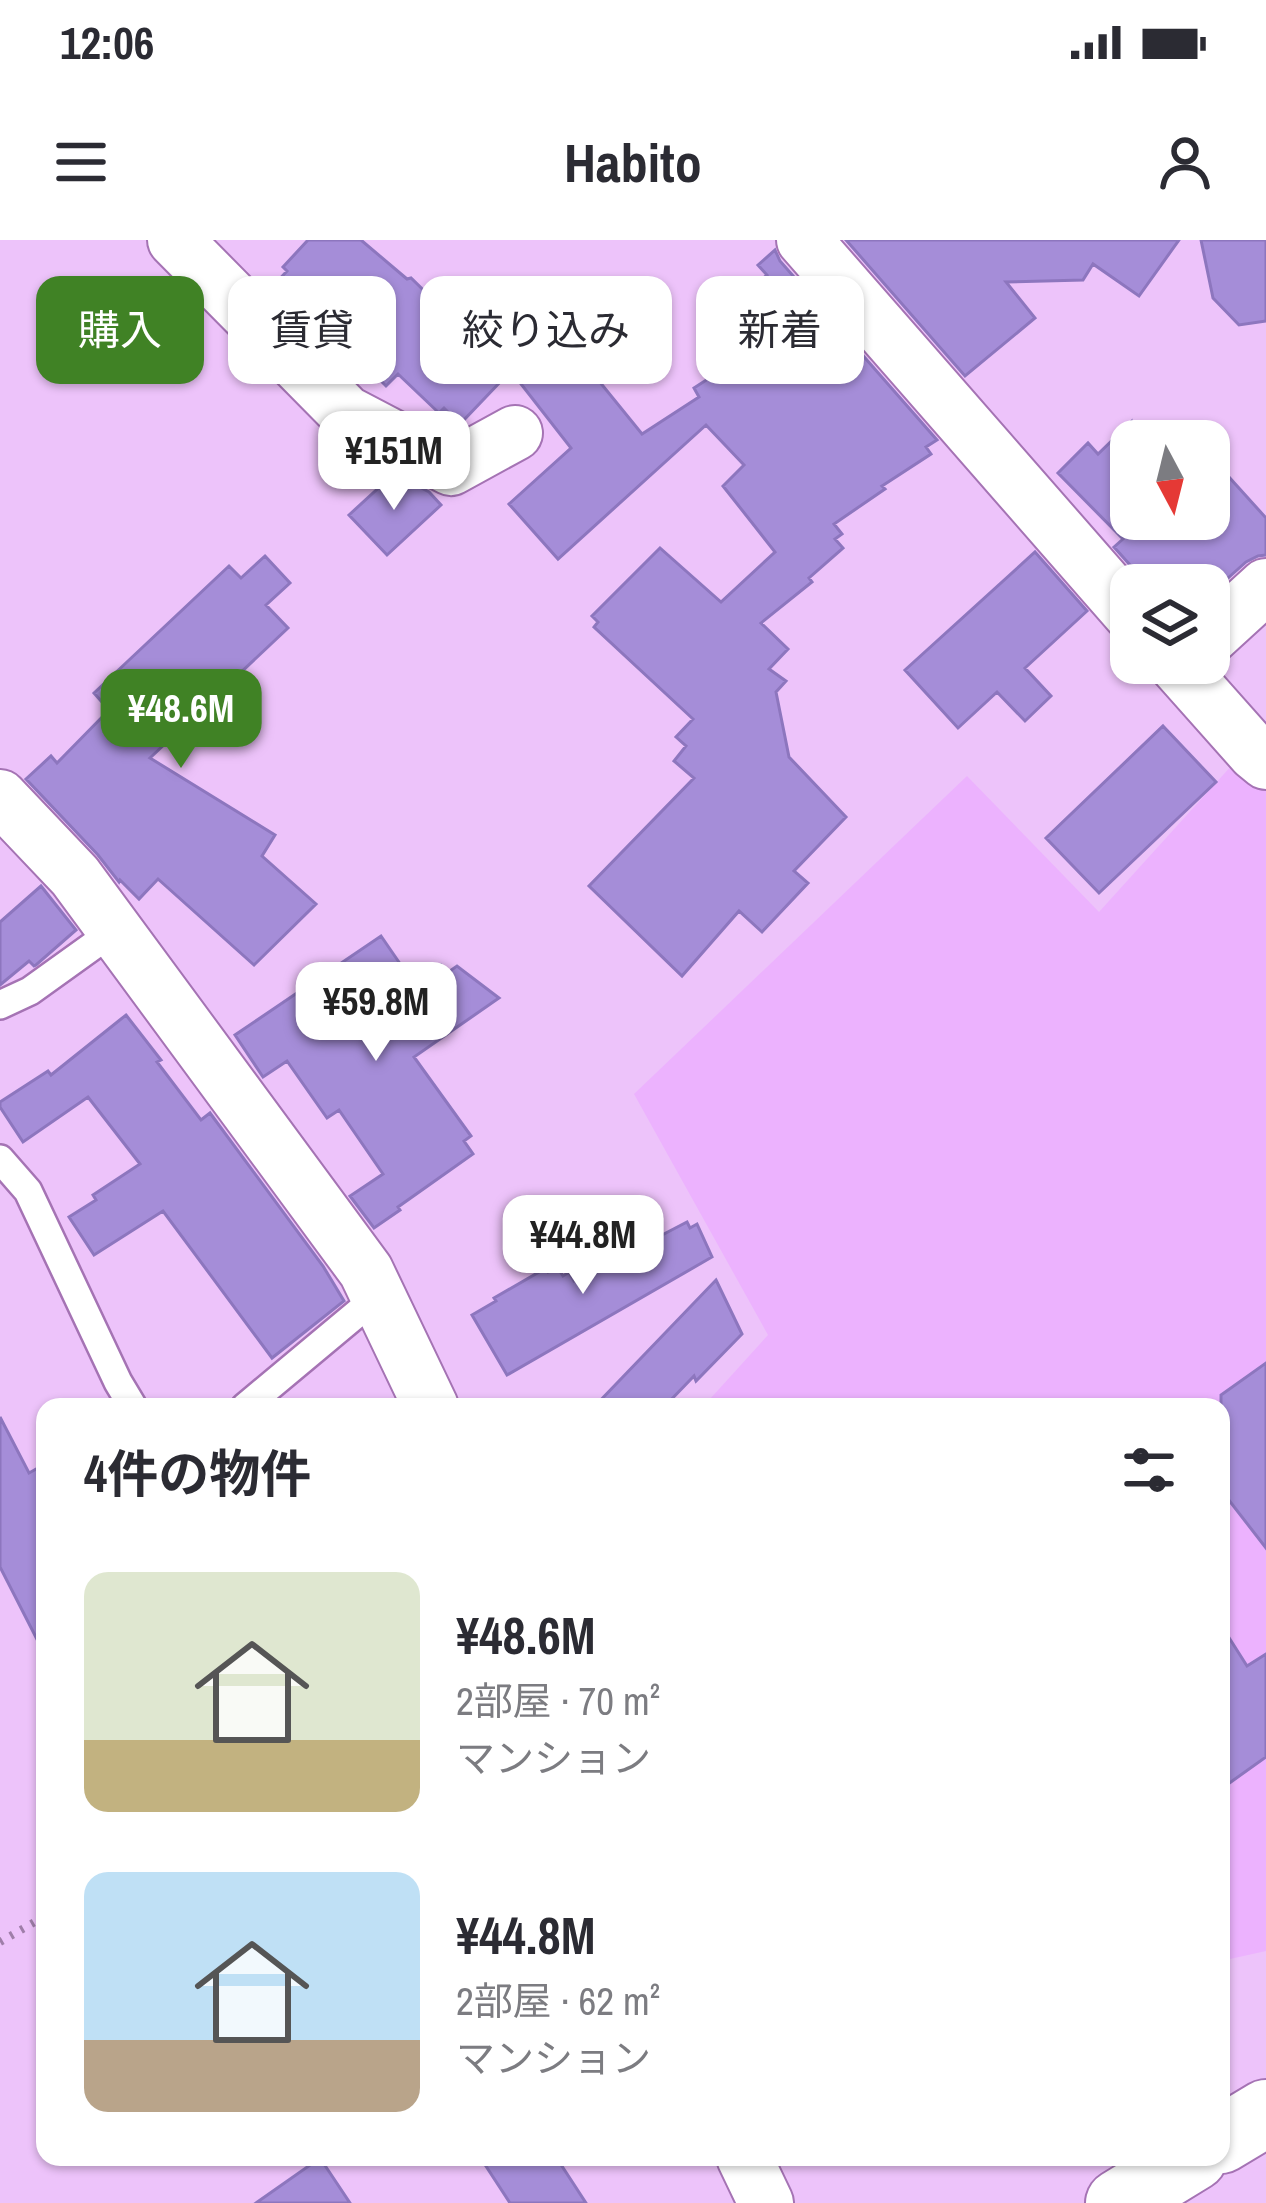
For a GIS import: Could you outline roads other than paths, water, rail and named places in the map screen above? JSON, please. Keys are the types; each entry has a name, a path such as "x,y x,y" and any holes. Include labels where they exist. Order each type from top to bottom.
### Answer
{"main road":[{"path":"1230,2135 1266,2113"},
{"path":"1119,2203 1179,2166"}],"street":[{"path":"175,240 346,413 451,468 514,433"},
{"path":"804,240 1110,590"},
{"path":"1230,618 1266,586"},
{"path":"1205,684 1266,762"},
{"path":"0,797 75,875 366,1270 427,1398"},
{"path":"748,2166 766,2203"}],"lane":[{"path":"0,1005 30,992 115,930"},
{"path":"0,1159 28,1191 128,1398"},
{"path":"256,1398 378,1297"}]}
